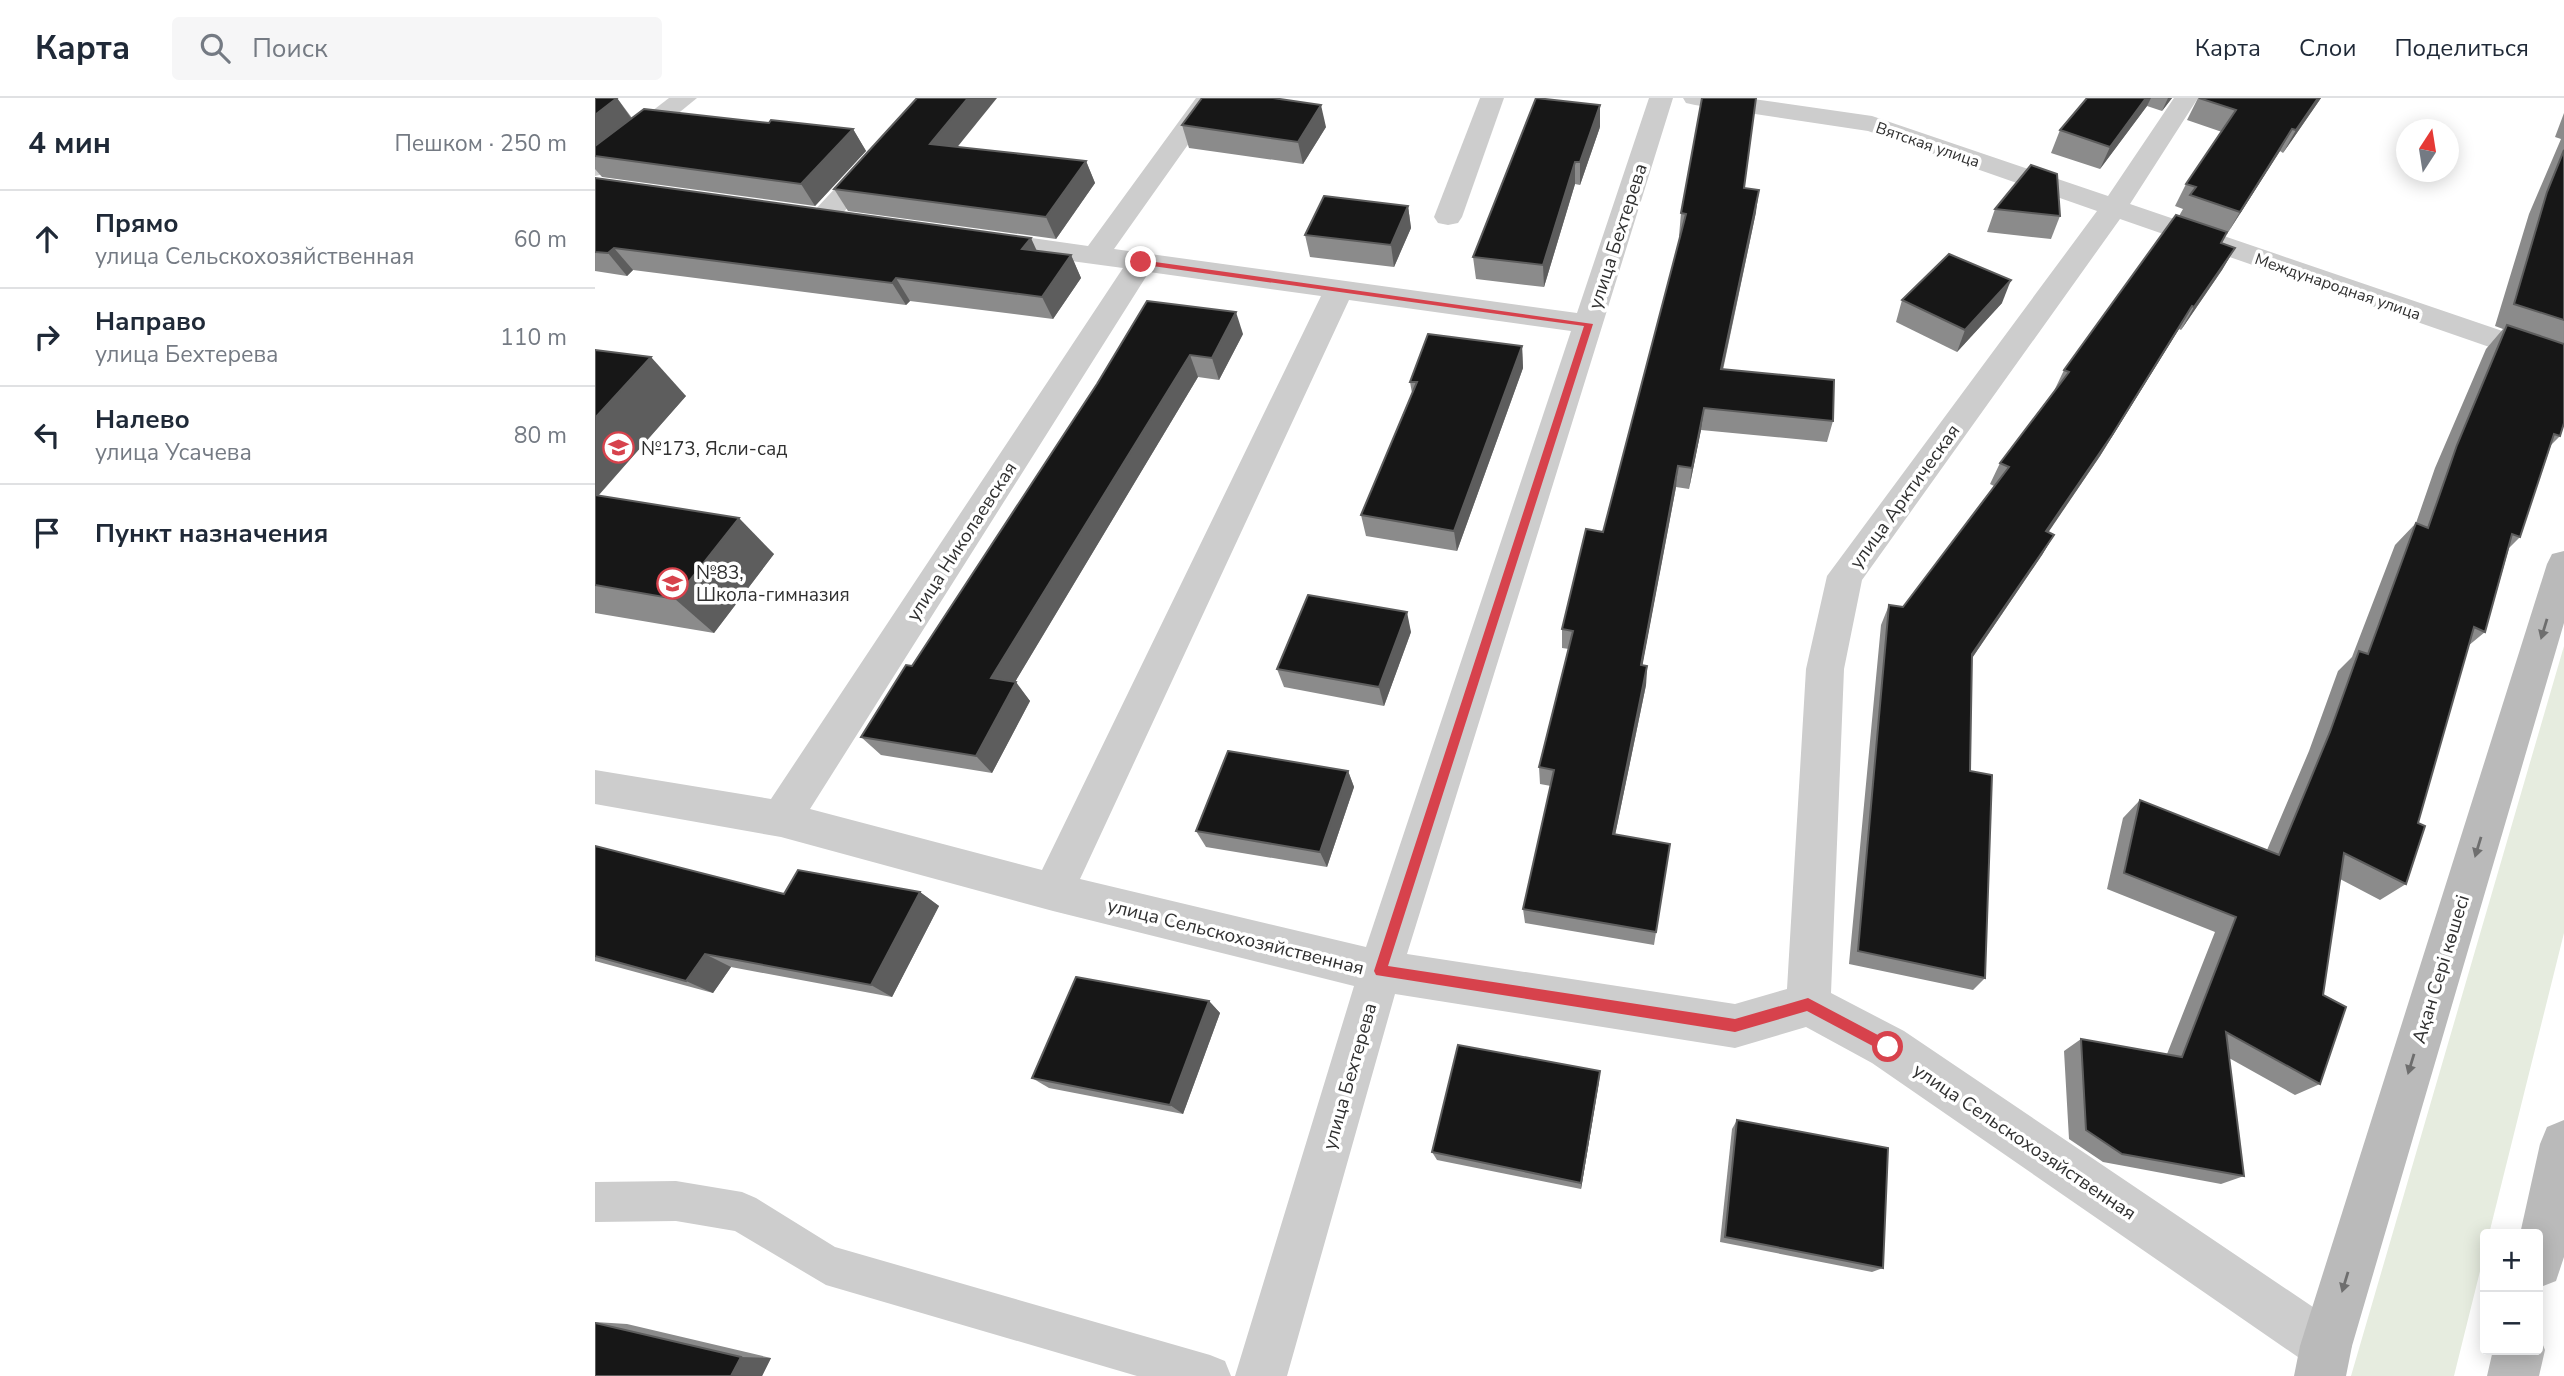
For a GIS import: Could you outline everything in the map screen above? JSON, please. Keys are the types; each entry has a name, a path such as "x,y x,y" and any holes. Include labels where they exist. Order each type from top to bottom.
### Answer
{"street":[{"path":"599,181 685,98"},
{"path":"1095,256 1209,98"},
{"path":"1448,218 1492,98"},
{"name":"улица Бехтерева","path":"1261,1376 1380,971 1661,98"},
{"name":"Вятская улица","path":"1695,98 1872,124 2113,209"},
{"name":"улица Арктическая","path":"1808,1005 1825,669 1845,576 2113,209 2186,98"},
{"path":"823,218 897,137"},
{"name":"Международная улица","path":"2113,209 2564,363"},
{"path":"959,237 1589,324"},
{"name":"улица Николаевская","path":"781,819 1141,262"},
{"path":"1053,892 1339,290"},
{"name":"Ақан Сері көшесі","path":"2323,1361 2564,564"},
{"name":"улица Сельскохозяйственная","path":"595,787 781,819 1053,892 1380,971 1735,1026 1808,1005 1888,1047 2323,1361"},
{"path":"2543,1240 2564,1144"},
{"path":"2513,1376 2518,1355"}],"lane":[{"path":"595,1202 676,1201 742,1212 826,1265 1210,1376"}],"shaded area":[{"path":"2564,646 2564,933 2490,1229 2480,1229 2480,1271 2454,1376 2351,1376"}],"building":[{"path":"595,98 617,98 595,115"},
{"path":"917,98 968,98 930,144 1086,161 1046,217 834,189"},
{"path":"1202,98 1273,98 1321,105 1298,142 1182,125"},
{"path":"1536,98 1600,105 1580,162 1575,162 1543,265 1473,257"},
{"path":"1702,98 1756,98 1744,188 1759,190 1721,369 1834,380 1833,421 1704,408 1692,468 1678,466 1641,665 1647,666 1613,834 1670,844 1656,932 1523,909 1554,770 1539,767 1573,631 1562,629 1586,529 1603,532 1686,214 1681,213"},
{"path":"2087,98 2146,98 2110,147 2060,130"},
{"path":"2199,98 2318,98 2296,130 2292,129 2240,212 2190,195 2196,187 2186,184 2236,110"},
{"path":"644,109 853,129 801,184 595,156 595,146"},
{"path":"2564,150 2564,320 2514,304 2547,192"},
{"path":"2031,165 2057,174 2060,216 1995,209"},
{"path":"595,178 1031,238 1022,249 1071,255 1042,297 896,278 892,283 614,248 608,253 595,252"},
{"path":"1324,196 1408,206 1391,245 1305,235"},
{"path":"2176,215 2227,232 2221,243 2235,248 2194,307 2192,306 2112,435 2046,531 2054,535 1972,654 1970,771 1992,775 1985,978 1858,951 1889,605 1903,607 2009,467 2000,463 2069,372 2064,370"},
{"path":"1949,254 2011,280 1965,330 1902,300"},
{"path":"1147,301 1236,312 1212,358 1190,355 991,678 1016,682 976,756 861,737 906,665 912,666 1097,384"},
{"path":"2507,325 2564,344 2564,423 2560,436 2554,434 2520,537 2512,534 2485,632 2474,627 2418,823 2425,826 2406,884 2344,853 2323,995 2346,1007 2320,1084 2226,1032 2244,1176 2122,1154 2086,1130 2081,1039 2182,1057 2236,917 2124,873 2140,800 2279,855 2330,732 2359,651 2368,654 2416,523 2428,528 2457,445"},
{"path":"1428,334 1522,346 1454,531 1361,515 1417,382 1410,382"},
{"path":"595,350 651,357 595,418"},
{"path":"595,495 739,518 675,599 595,585"},
{"path":"1308,595 1407,612 1379,687 1277,669"},
{"path":"1228,751 1348,771 1320,852 1196,831"},
{"path":"595,846 784,894 798,870 920,892 871,985 705,954 686,981 595,956"},
{"path":"1076,977 1209,1001 1170,1105 1032,1078"},
{"path":"1458,1045 1600,1071 1581,1183 1432,1152"},
{"path":"1737,1120 1888,1148 1883,1268 1725,1237"},
{"path":"595,1323 741,1357 731,1376 595,1376"}],"place":[{"name":"№173, Ясли-сад","path":"618,448"},
{"name":"№83, Школа-гимназия","path":"673,583"}],"route":[{"path":"1141,262 1589,324 1380,971 1735,1026 1808,1005 1888,1047"}]}
